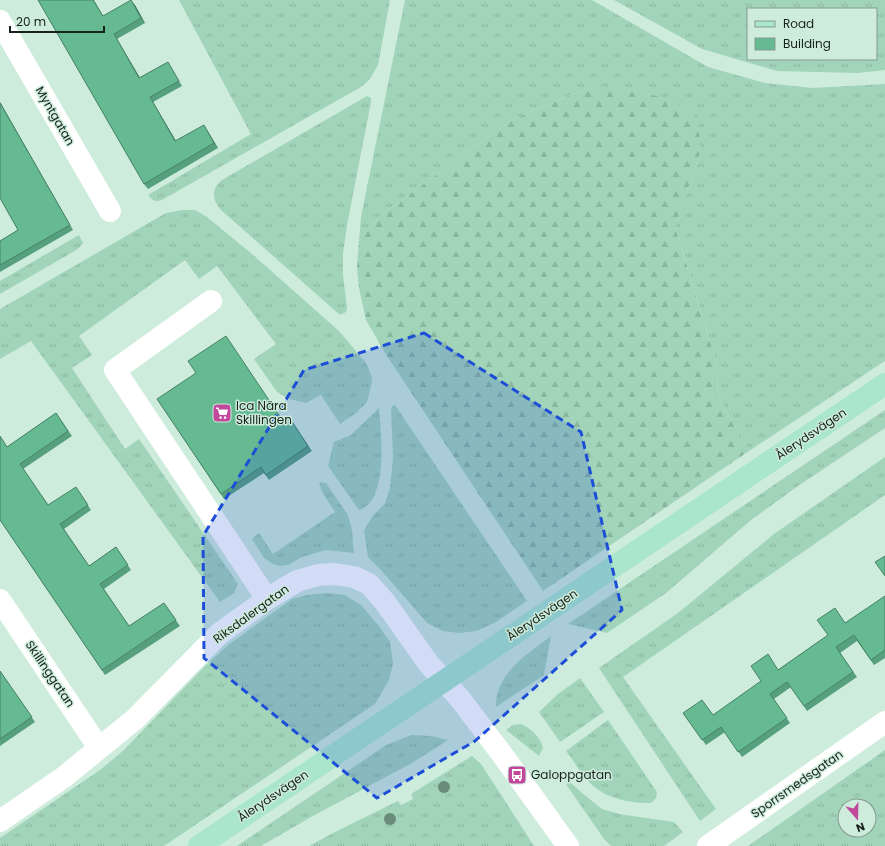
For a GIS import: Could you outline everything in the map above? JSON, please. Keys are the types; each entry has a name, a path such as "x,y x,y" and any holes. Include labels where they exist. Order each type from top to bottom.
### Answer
{"main road":[{"name":"Ålerydsvägen","path":"198,846 885,384"}],"street":[{"name":"Myntgatan","path":"0,21 110,210"},
{"path":"211,301 115,370 267,599"},
{"name":"Riksdalergatan","path":"0,821 64,777 135,719 219,634 267,599 297,581 318,575 335,574 354,577 369,584 385,602 428,663 444,681"},
{"name":"Skillinggatan","path":"0,600 99,748"},
{"path":"444,681 461,700 504,757 568,846"},
{"name":"Sporrsmedsgatan","path":"708,846 885,722"}],"highlighted area":[{"path":"424,333 581,432 622,610 475,741 377,798 204,658 203,536 304,370"}],"green space":[{"path":"179,0 390,0 378,65 370,79 361,87 162,200 156,201 148,195 251,134"},
{"path":"405,0 592,0 708,67 765,83 812,88 885,84 885,361 749,451 717,395 718,367 675,227 701,150 603,86 571,95 511,120 380,216 359,241 361,217"},
{"path":"614,0 885,0 885,70 858,73 777,71 702,49"},
{"path":"603,86 668,98 697,116 701,150 675,227 718,367 717,395 749,451 543,591 387,356 366,320 359,288 357,268 359,241 380,216 511,120 571,95"},
{"path":"367,96 371,98 371,102 343,253 343,275 347,308 346,312 340,315 221,210 214,198 214,191 218,183 222,180"},
{"path":"182,210 195,210 207,217 252,254 339,331 366,363 371,374 372,382 367,402 356,413 340,424 321,395 306,403 289,399 277,392 254,359 276,344 217,266 199,279 185,260 79,336 92,355 72,368 125,449 139,439 238,584 234,593 220,602 31,341 0,359 0,309 166,213"},
{"path":"79,235 83,243 78,249 0,294 0,281"},
{"path":"395,405 527,601 496,622 477,631 459,633 443,631 427,623 368,557 364,531 372,517 385,503 390,488 393,457 391,409 392,406"},
{"path":"379,408 381,465 379,481 375,494 369,504 359,510 328,466 334,442 351,435"},
{"path":"885,410 885,428 798,486 751,520 666,593 607,633 568,624"},
{"path":"885,457 885,495 623,677 716,809 700,821 599,668 678,613 774,534"},
{"path":"319,482 326,483 348,515 352,530 354,553 326,550 302,557 288,565 279,566 273,564 264,558 252,539 259,533 273,554 335,512 322,492"},
{"path":"327,593 345,595 361,605 379,626 390,642 393,664 389,680 375,704 164,846 0,846 0,838 100,770 124,750 205,666 228,645 292,599 307,595"},
{"path":"551,636 544,675 496,707 497,695 507,674 523,657"},
{"path":"580,678 604,712 560,742 539,712 558,694"},
{"path":"608,720 657,792 656,798 651,803 626,801 603,793 590,783 566,751"},
{"path":"521,724 532,731 542,744 543,748 539,756 506,730 513,725"},
{"path":"411,735 431,736 448,740 412,763 311,817 261,846 237,846 386,745"},
{"path":"885,750 885,846 748,846"},
{"path":"472,756 481,764 534,846 309,846 398,801 401,805 413,799 411,794"},
{"path":"570,782 602,809 619,814 674,822 683,832 664,846 611,846 604,839 566,784"}],"building":[{"path":"38,0 93,0 103,16 131,0 141,18 114,34 139,78 168,62 179,81 150,97 175,141 204,125 214,143 144,184"},
{"path":"0,103 70,225 0,265 0,241 18,230 0,198"},
{"name":"Ica Nära Skillingen","path":"226,336 283,421 289,417 308,446 266,475 261,467 221,494 157,399 196,373 188,361"},
{"path":"56,413 68,431 20,464 48,505 76,487 88,505 60,524 89,566 116,547 128,565 100,584 129,626 164,603 176,620 102,670 0,520 0,436 7,447"},
{"path":"885,556 885,576 875,562"},
{"path":"885,596 885,650 871,660 854,635 836,647 853,672 804,706 787,682 770,694 787,718 738,752 721,727 702,740 683,713 702,700 713,715 761,681 751,666 768,654 778,670 828,635 817,620 835,608 845,623"},
{"path":"0,671 32,717 0,739"}],"place":[{"name":"Ica Nära Skillingen","path":"222,413"},
{"name":"Galoppgatan","path":"517,775"}]}
